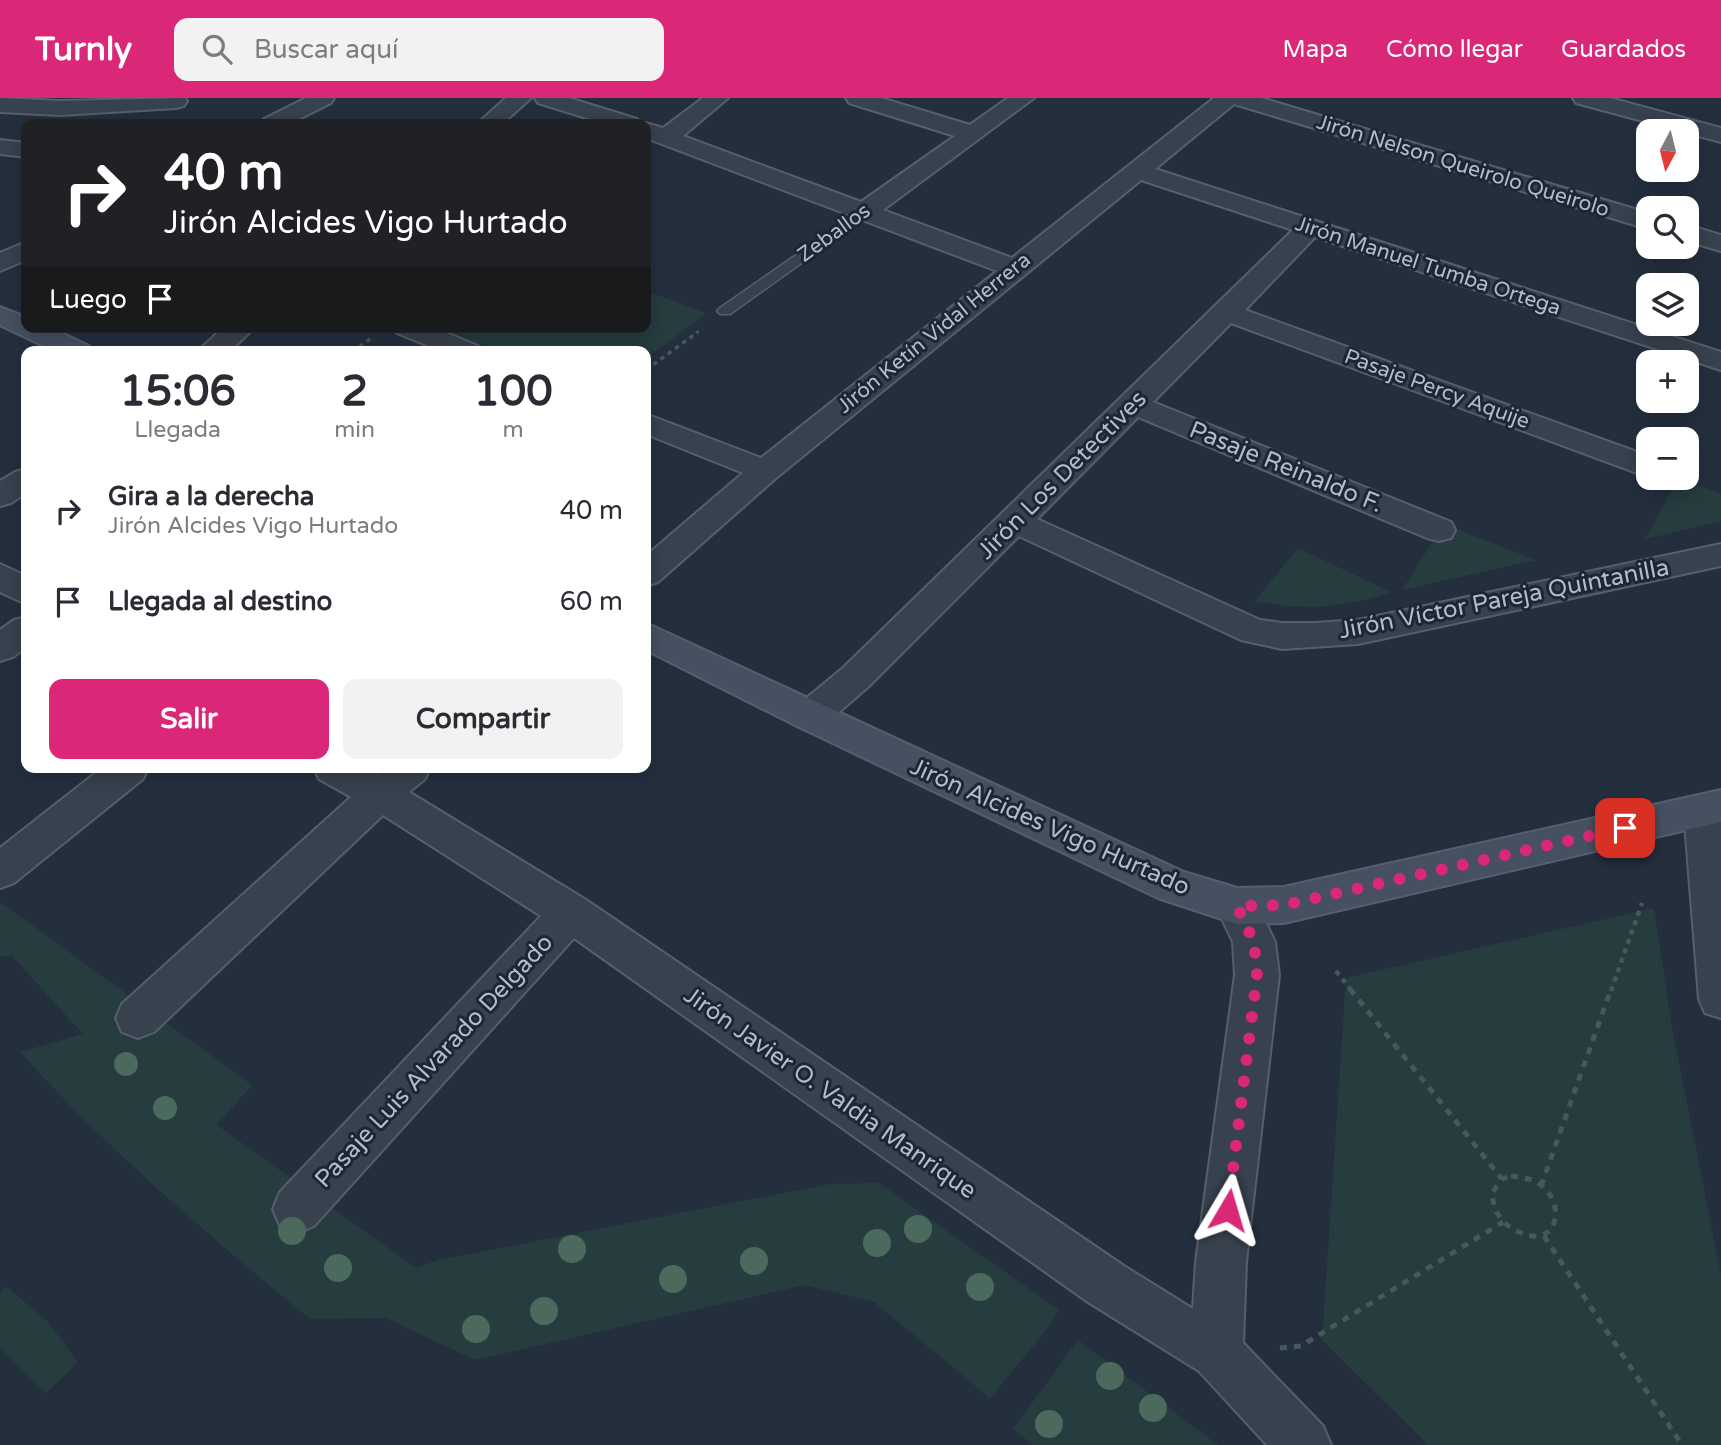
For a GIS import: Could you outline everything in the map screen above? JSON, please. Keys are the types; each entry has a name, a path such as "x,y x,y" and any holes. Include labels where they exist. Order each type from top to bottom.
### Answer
{"street":[{"path":"0,104 7,98"},
{"path":"282,119 323,98"},
{"path":"494,119 520,98"},
{"path":"547,98 613,119"},
{"path":"657,134 718,98"},
{"path":"857,98 971,133"},
{"name":"Zeballos","path":"864,211 1023,98"},
{"name":"Jirón Ketín Vidal Herrera","path":"651,570 765,471 1228,98"},
{"name":"Jirón Nelson Queirolo Queirolo","path":"1237,98 1636,217"},
{"path":"1584,98 1721,135"},
{"path":"0,104 60,108 176,102"},
{"path":"657,134 1014,268"},
{"path":"0,147 21,149"},
{"name":"Jirón Manuel Tumba Ortega","path":"1136,171 1721,361"},
{"name":"Jirón Los Detectives","path":"810,716 856,677 1016,522 1309,228"},
{"path":"1699,237 1721,243"},
{"path":"0,263 21,252"},
{"name":"Pasaje Percy Aquije","path":"1226,312 1636,463"},
{"path":"0,315 21,325"},
{"path":"38,333 66,346"},
{"path":"218,346 234,333"},
{"path":"422,333 453,346"},
{"path":"0,343 21,352"},
{"name":"Pasaje Reinaldo F.","path":"1133,404 1439,530"},
{"path":"651,425 765,471"},
{"path":"0,496 21,482"},
{"name":"Jirón Víctor Pareja Quintanilla","path":"1016,522 1253,631 1282,636 1358,632 1721,555"},
{"path":"0,576 21,589"},
{"path":"0,648 21,633"},
{"name":"Jirón Alcides Vigo Hurtado","path":"651,637 810,716 1173,886 1237,906 1284,905 1713,808"},
{"path":"0,871 124,773"},
{"name":"Jirón Javier O. Valdia Manrique","path":"357,773 395,781 571,913 1106,1284 1217,1353 1304,1445"},
{"path":"138,1018 395,781"},
{"path":"1713,808 1721,999"},
{"path":"1217,1353 1221,1262 1257,975 1254,942 1237,906"},
{"name":"Pasaje Luis Alvarado Delgado","path":"297,1209 571,913"}],"lane":[{"name":"Zeballos","path":"726,311 864,211"}],"path":[{"path":"651,365 726,311"},
{"path":"360,346 374,335"},
{"path":"1541,1186 1642,903"},
{"path":"1336,971 1502,1178"},
{"path":"1502,1178 1521,1176 1541,1186 1555,1204 1556,1223 1544,1236"},
{"path":"1502,1178 1492,1193 1492,1203 1503,1222 1523,1235 1544,1236"},
{"path":"1217,1353 1301,1346 1503,1222"},
{"path":"1544,1236 1682,1445"}],"green space":[{"path":"651,293 706,313 651,355 651,346 484,346 453,333 651,333"},
{"path":"1699,486 1721,494 1721,521 1645,539 1672,490 1699,490"},
{"path":"1444,524 1536,560 1402,590"},
{"path":"1298,548 1391,592 1340,605 1307,607 1255,601"},
{"path":"0,902 252,1085 217,1125 416,1268 438,1260 830,1184 879,1183 1059,1310 1049,1327 990,1398 874,1302 805,1285 475,1360 386,1318 310,1319 123,1157 20,1052 83,1034 12,956 0,957"},
{"path":"1654,908 1672,1027 1721,1275 1721,1445 1428,1445 1322,1340 1346,978"},
{"path":"6,1286 48,1322 78,1362 46,1393 0,1347 0,1293"},
{"path":"1078,1340 1218,1445 1033,1445 1013,1429"}],"route":[{"path":"1228,1210 1257,975 1254,942 1237,906 1266,908 1284,905 1625,828"}]}
